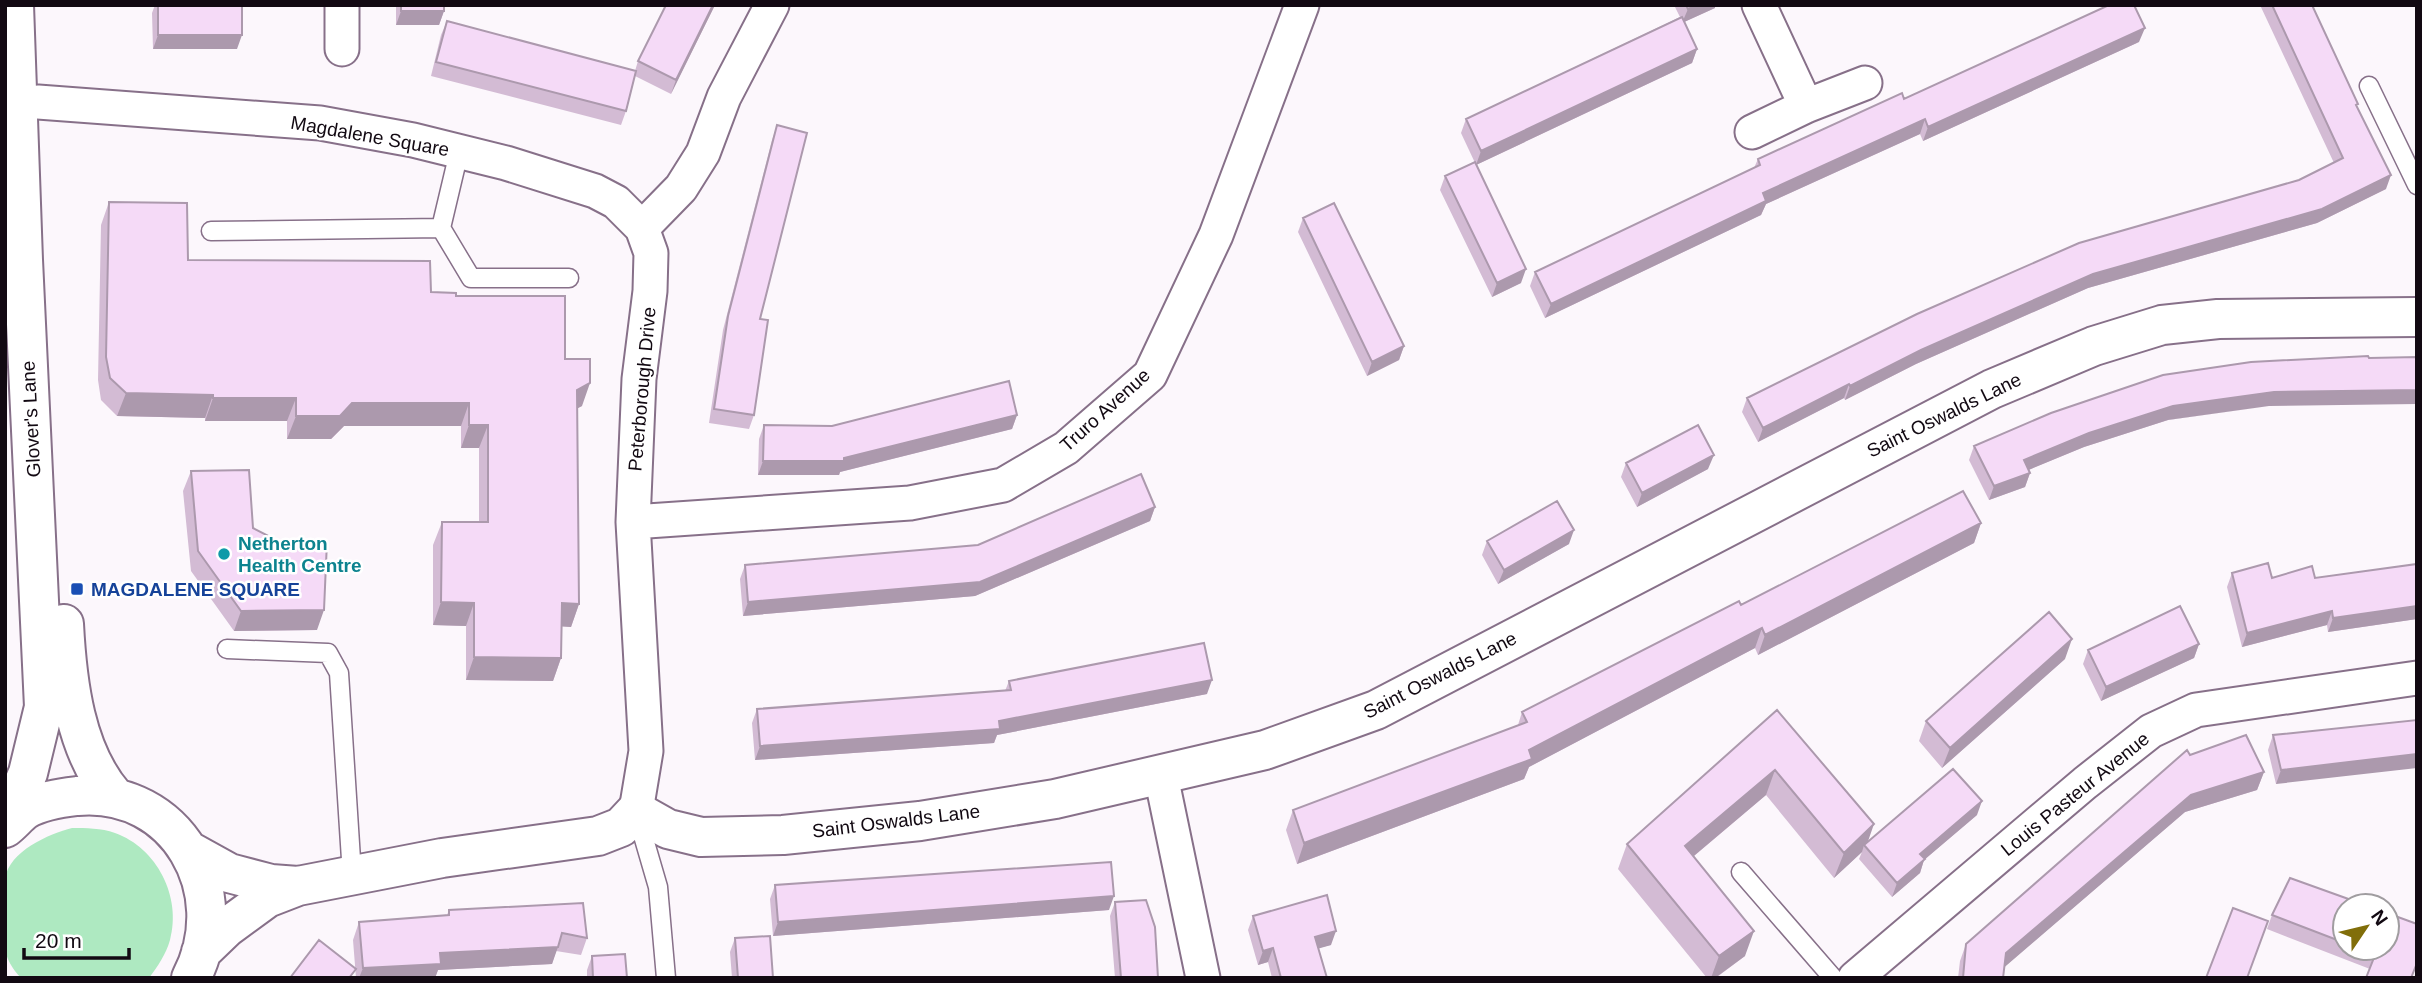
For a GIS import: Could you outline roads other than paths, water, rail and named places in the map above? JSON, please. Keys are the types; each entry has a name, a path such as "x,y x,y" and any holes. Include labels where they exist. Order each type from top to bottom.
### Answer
{"street":[{"name":"Glover's Lane","path":"5,827 28,773 44,707 14,5"},
{"name":"Glover's Lane","path":"37,5 37,102 66,653 79,727 97,777 114,796"},
{"path":"342,5 342,49"},
{"path":"642,228 681,188 703,153 724,96 772,5"},
{"name":"Truro Avenue","path":"633,522 910,503 1003,485 1066,448 1150,375 1216,235 1302,5"},
{"path":"1759,5 1806,106"},
{"path":"1752,132 1806,106 1865,83"},
{"name":"Magdalene Square","path":"37,102 320,123 506,163 595,191 616,202 642,228"},
{"name":"Peterborough Drive","path":"636,811 646,751 633,522 639,379 650,291 651,253 642,228"},
{"name":"Saint Oswalds Lane","path":"636,811 668,829 701,837 783,835 920,821 1055,799 1265,750 1376,710 1968,401 2094,346 2162,324 2218,319 2417,317"},
{"name":"Louis Pasteur Avenue","path":"1855,978 2085,783 2151,732 2196,710 2417,678"},
{"path":"1161,776 1203,978"},
{"path":"5,827 27,809 59,798 114,796 136,804 162,821 191,852 229,873 271,884 298,886"},
{"path":"196,965 226,928 267,898 298,886 442,858 598,836 621,827 636,811"},
{"path":"191,852 206,895 207,928 196,965"}],"lane":[{"path":"2369,86 2417,185"},
{"path":"459,152 441,228 471,278 569,278"},
{"path":"211,231 441,228"},
{"path":"227,649 328,653 340,673 352,876"},
{"path":"636,811 658,887 666,978"},
{"path":"1741,872 1833,978"}],"place":[{"name":"Netherton Health Centre","path":"224,554"},
{"name":"MAGDALENE SQUARE","path":"77,589"}]}
